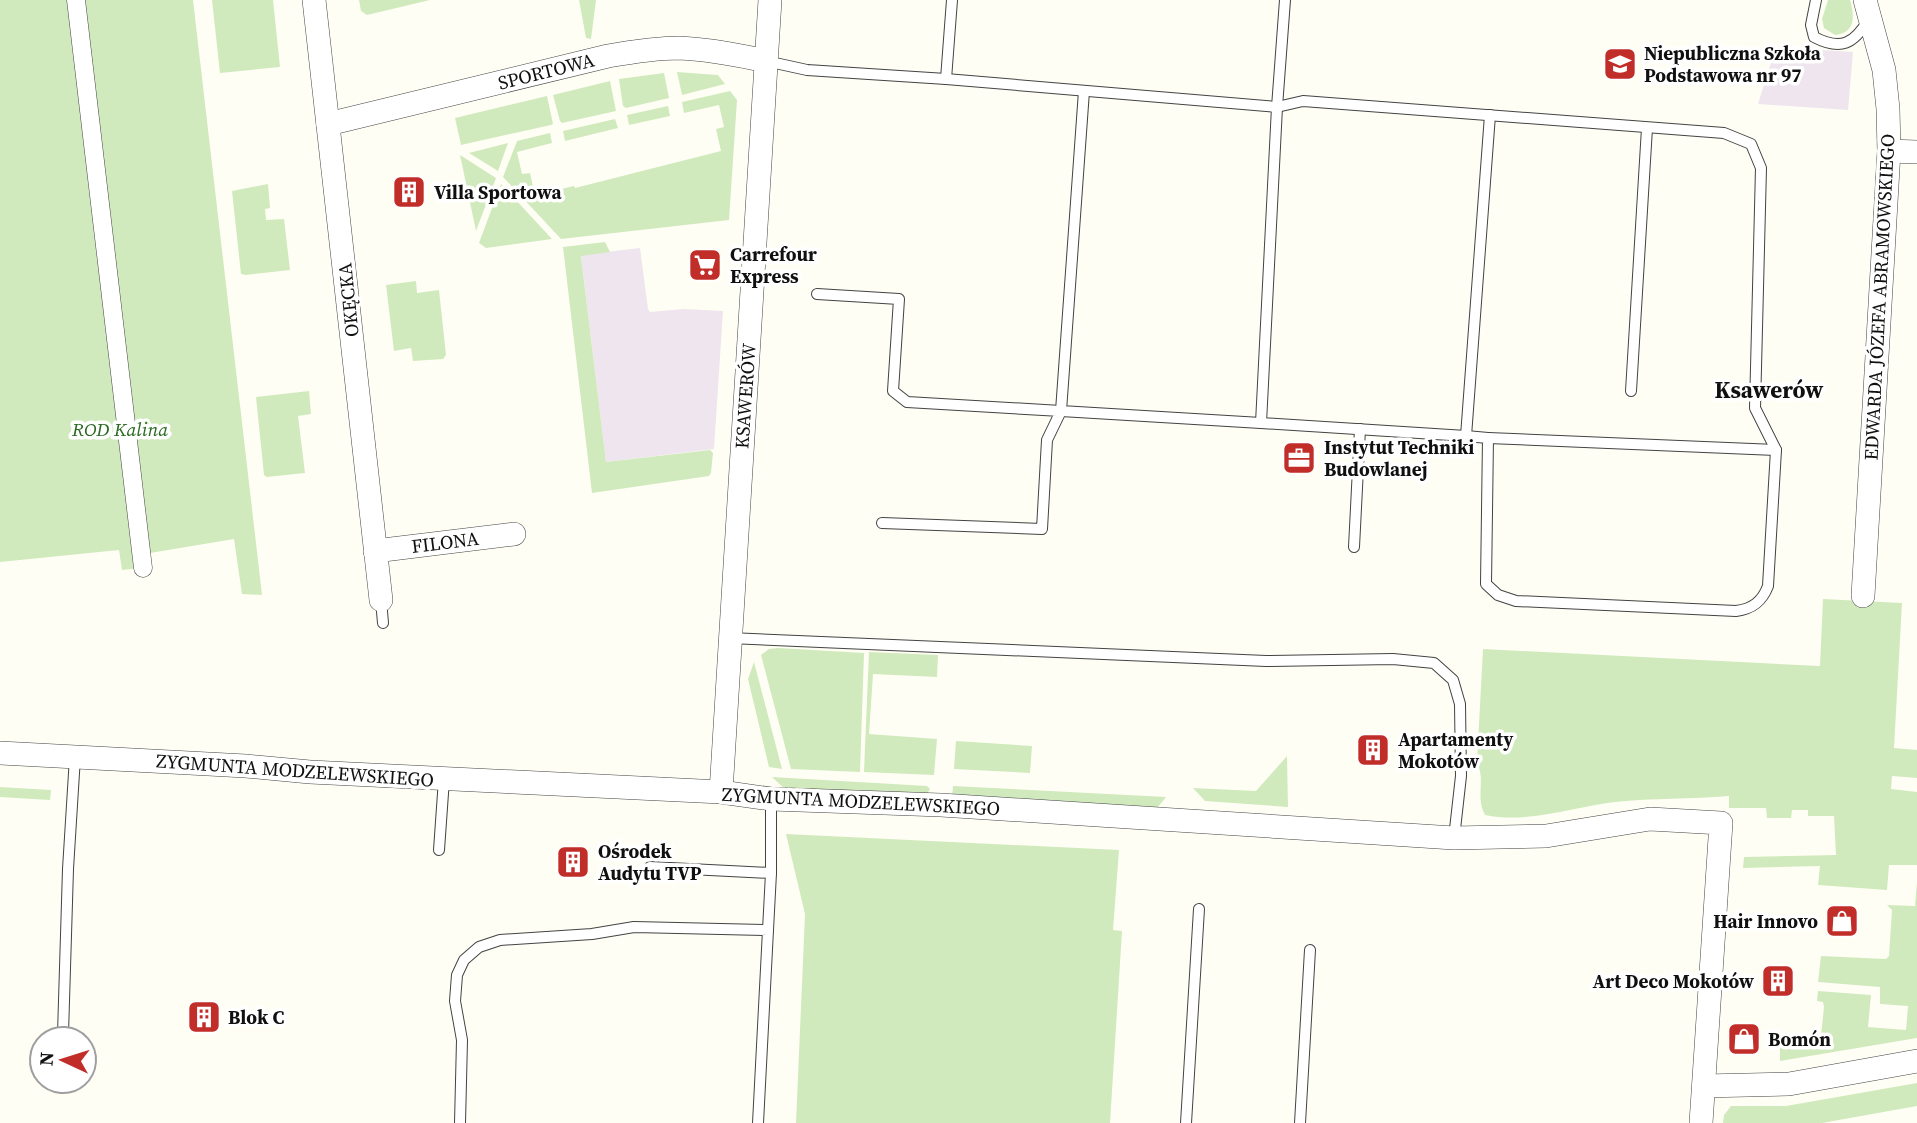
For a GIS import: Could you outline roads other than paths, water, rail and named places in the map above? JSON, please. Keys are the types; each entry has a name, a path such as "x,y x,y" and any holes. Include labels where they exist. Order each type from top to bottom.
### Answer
{"street":[{"path":"76,0 143,568"},
{"name":"OKĘCKA","path":"314,0 382,612"},
{"name":"KSAWERÓW","path":"721,792 770,0"},
{"name":"EDWARDA JÓZEFA ABRAMOWSKIEGO","path":"1863,596 1889,151 1884,71 1868,9"},
{"name":"SPORTOWA","path":"328,124 608,56 639,51 678,48 766,61"},
{"path":"1889,151 1917,152"},
{"name":"FILONA","path":"375,551 514,534"},
{"name":"ZYGMUNTA MODZELEWSKIEGO","path":"0,753 721,792 771,799 930,805 1454,838 1546,836 1650,819 1721,823 1704,1086"},
{"path":"1701,1123 1704,1086 1751,1087 1789,1084 1917,1061"}],"lane":[{"path":"946,79 952,0"},
{"path":"1261,423 1285,0"},
{"path":"1815,0 1811,25 1814,37 1828,44 1842,44 1853,40 1861,33 1868,9"},
{"path":"766,61 807,70 1277,107 1303,101 1724,133 1751,144 1761,168 1755,408 1776,450 1768,586 1763,597 1745,610 1735,611 1516,601 1498,595 1486,584 1489,438"},
{"path":"882,523 1042,530 1047,440 1061,411 1084,91"},
{"path":"1466,436 1490,115"},
{"path":"1632,391 1647,128"},
{"path":"817,294 899,299 893,391 907,402 1489,438 1776,450"},
{"path":"1354,547 1360,429"},
{"path":"729,638 1266,662 1393,659 1434,663 1453,680 1460,704 1461,776 1454,838"},
{"path":"63,1025 75,757"},
{"path":"439,850 444,779"},
{"path":"758,1123 771,873 771,799"},
{"path":"650,867 771,873"},
{"path":"1186,1123 1199,909"},
{"path":"460,1123 462,1040 455,1001 457,975 464,960 479,947 500,940 592,934 634,927 768,930"},
{"path":"1300,1123 1310,950"}],"place":[{"name":"Niepubliczna Szkoła Podstawowa nr 97","path":"1620,64"},
{"name":"Villa Sportowa","path":"409,192"},
{"name":"Carrefour Express","path":"705,265"},
{"name":"Instytut Techniki Budowlanej","path":"1299,458"},
{"name":"Apartamenty Mokotów","path":"1373,750"},
{"name":"Ośrodek Audytu TVP","path":"573,862"},
{"name":"Hair Innovo","path":"1842,921"},
{"name":"Art Deco Mokotów","path":"1778,981"},
{"name":"Blok C","path":"204,1017"},
{"name":"Bomón","path":"1744,1039"}],"district":[{"name":"Ksawerów","path":"1769,390"}],"park label":[{"name":"ROD Kalina","path":"120,429"}]}
